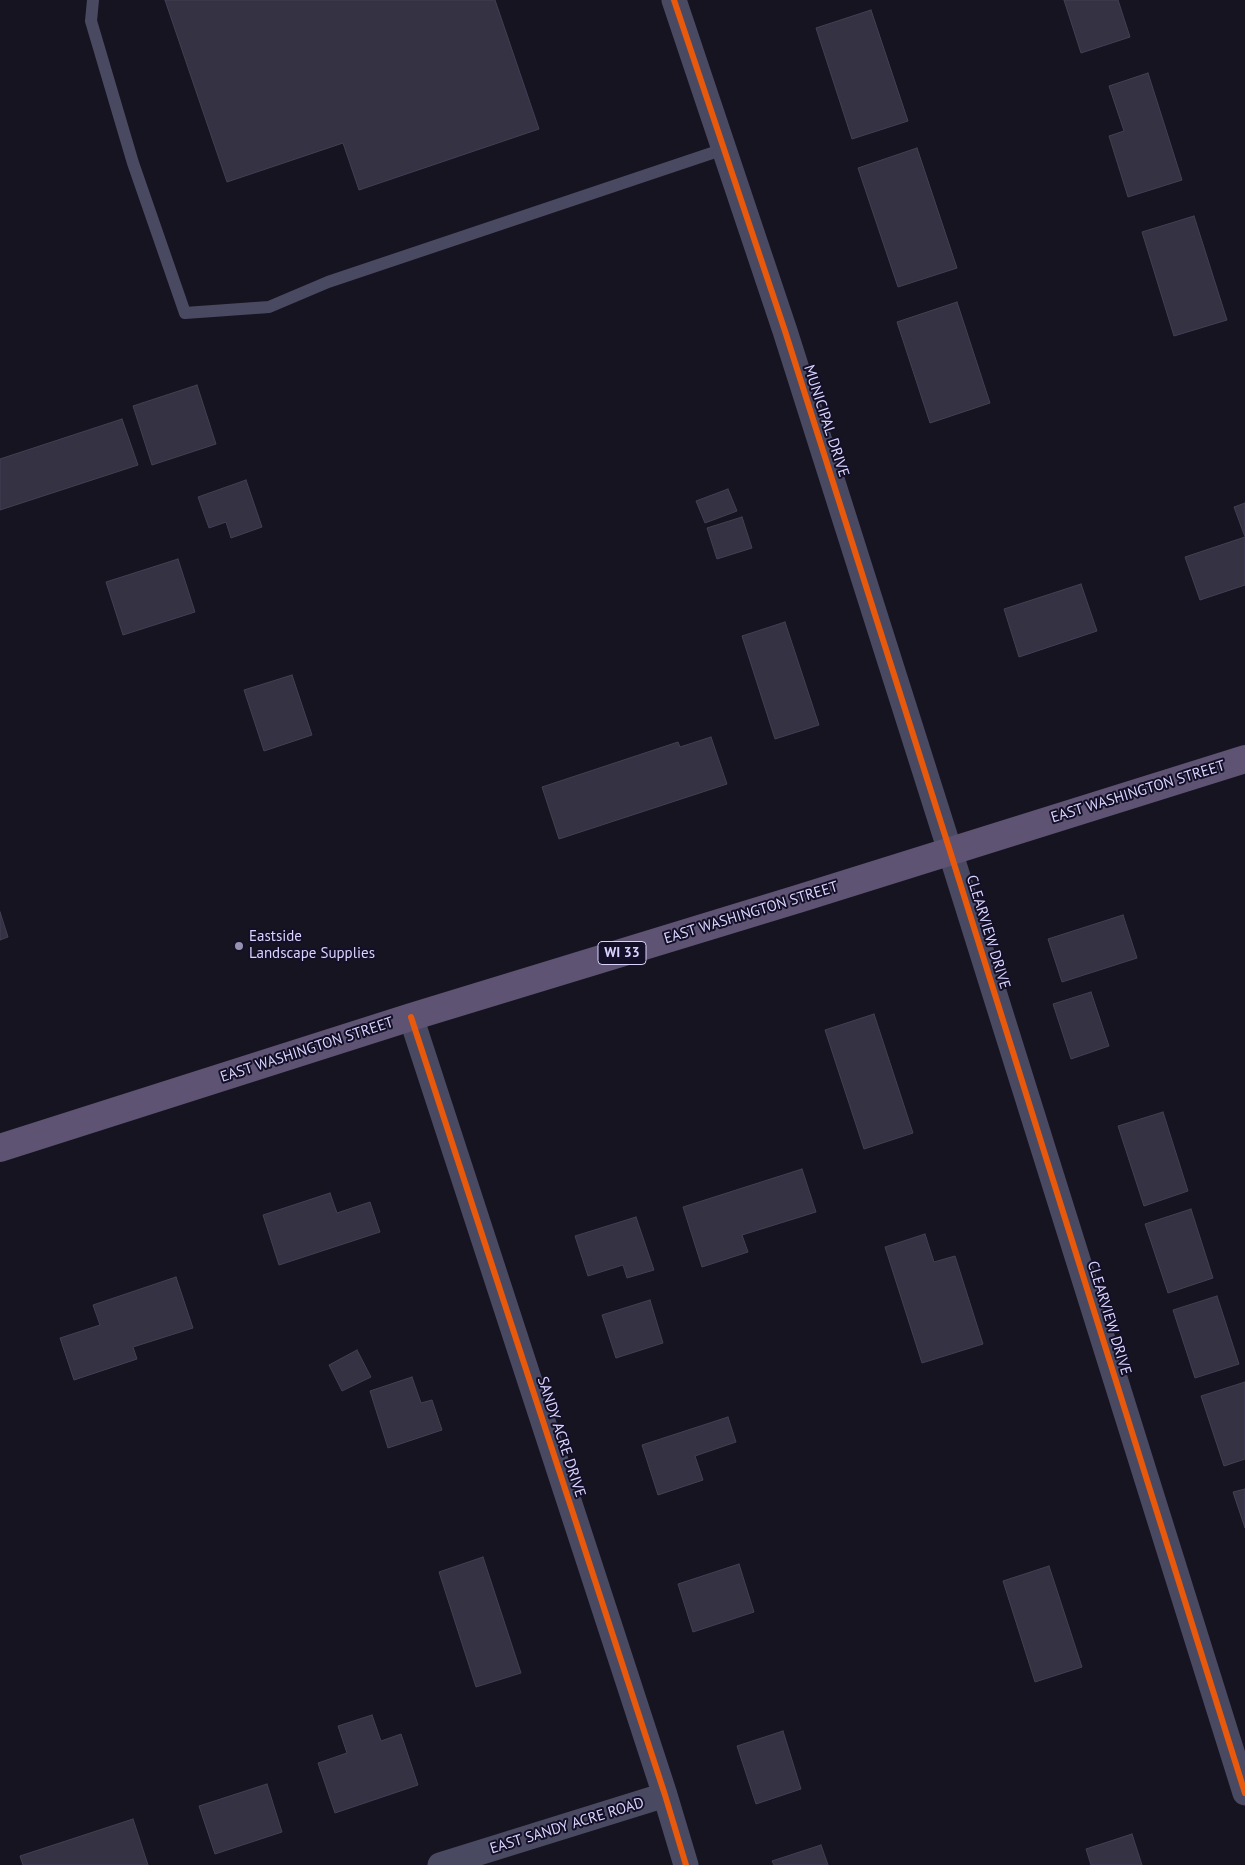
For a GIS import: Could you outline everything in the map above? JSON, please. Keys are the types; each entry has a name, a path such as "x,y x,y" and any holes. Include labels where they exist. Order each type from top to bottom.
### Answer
{"main road":[{"name":"EAST WASHINGTON STREET","path":"0,1148 411,1017 802,898 1245,759"}],"street":[{"name":"MUNICIPAL DRIVE","path":"674,0 785,331 950,851"},
{"name":"CLEARVIEW DRIVE","path":"950,851 1245,1793"},
{"name":"SANDY ACRE DRIVE","path":"411,1017 665,1795 686,1865"},
{"name":"EAST SANDY ACRE ROAD","path":"440,1865 665,1795"}],"lane":[{"path":"93,0 91,21 133,163 185,313 269,307 328,282 724,148"}],"building":[{"path":"165,0 495,0 539,129 359,190 343,143 227,182"},
{"path":"1064,0 1118,0 1130,37 1081,53"},
{"path":"871,10 908,121 852,139 816,28"},
{"path":"1148,73 1182,180 1128,197 1109,136 1124,131 1109,86"},
{"path":"917,148 957,268 898,287 858,168"},
{"path":"1194,216 1227,320 1174,336 1142,232"},
{"path":"957,302 990,403 930,423 897,322"},
{"path":"197,385 216,444 152,465 133,406"},
{"path":"122,419 138,465 0,510 0,459"},
{"path":"246,480 262,527 231,538 226,522 209,528 198,497"},
{"path":"728,489 737,511 705,523 696,501"},
{"path":"1245,503 1245,537 1234,507"},
{"path":"742,517 752,548 717,559 707,528"},
{"path":"1245,537 1245,585 1200,600 1185,557"},
{"path":"178,559 195,612 123,635 106,582"},
{"path":"1081,584 1097,631 1019,657 1004,609"},
{"path":"785,622 819,725 775,739 742,636"},
{"path":"292,675 312,735 264,751 244,690"},
{"path":"711,737 727,784 559,839 542,787 678,742 680,747"},
{"path":"0,912 8,937 0,940"},
{"path":"1123,915 1137,958 1062,982 1048,939"},
{"path":"1091,992 1109,1046 1071,1059 1053,1004"},
{"path":"874,1014 913,1133 864,1149 825,1030"},
{"path":"1163,1112 1188,1191 1144,1206 1118,1126"},
{"path":"802,1169 816,1212 742,1235 748,1252 702,1267 683,1207"},
{"path":"330,1193 337,1213 370,1202 380,1232 279,1265 263,1215"},
{"path":"1191,1209 1213,1278 1168,1293 1145,1224"},
{"path":"636,1217 654,1270 627,1278 623,1265 588,1276 575,1236"},
{"path":"925,1234 934,1262 955,1256 983,1344 922,1363 885,1247"},
{"path":"176,1277 193,1328 133,1347 137,1359 74,1380 60,1338 100,1325 93,1305"},
{"path":"1217,1296 1239,1364 1195,1378 1173,1310"},
{"path":"650,1300 663,1343 616,1358 602,1315"},
{"path":"357,1350 371,1377 342,1391 329,1365"},
{"path":"412,1377 421,1403 432,1400 442,1430 388,1448 370,1391"},
{"path":"1245,1382 1245,1459 1224,1466 1201,1396"},
{"path":"728,1417 736,1442 695,1456 703,1480 658,1495 642,1445"},
{"path":"1245,1489 1245,1528 1233,1492"},
{"path":"483,1557 521,1673 476,1687 439,1572"},
{"path":"739,1564 754,1612 693,1632 678,1584"},
{"path":"1049,1566 1082,1667 1035,1682 1003,1581"},
{"path":"372,1715 381,1741 401,1734 418,1785 335,1813 318,1763 347,1753 338,1726"},
{"path":"783,1731 801,1789 756,1804 737,1746"},
{"path":"267,1784 282,1832 215,1854 199,1806"},
{"path":"133,1819 148,1865 23,1865 20,1856"},
{"path":"1132,1834 1142,1865 1091,1865 1086,1849"},
{"path":"821,1845 828,1865 774,1865 772,1861"}],"cycle path":[{"path":"674,0 785,331 1245,1793"},
{"path":"411,1017 665,1795 686,1865"}],"place":[{"name":"Eastside Landscape Supplies","path":"239,946"}]}
